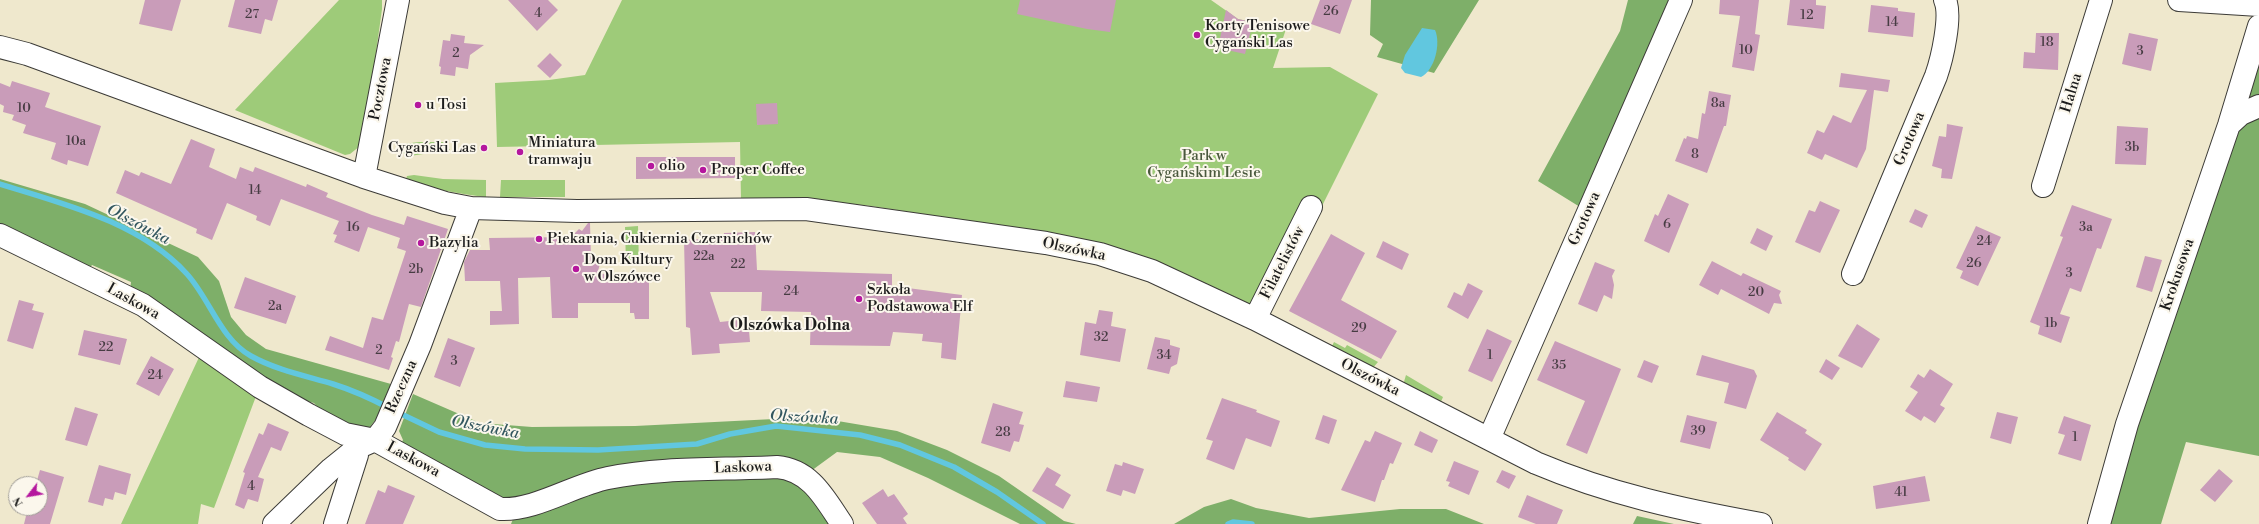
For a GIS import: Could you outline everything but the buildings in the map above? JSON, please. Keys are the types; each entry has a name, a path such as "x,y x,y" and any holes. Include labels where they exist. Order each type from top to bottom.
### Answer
{"street":[{"name":"Pocztowa","path":"364,177 398,0"},
{"name":"Grotowa","path":"1489,439 1681,0"},
{"name":"Grotowa","path":"1853,274 1936,76 1943,52 1947,11 1945,0"},
{"name":"Halna","path":"2043,186 2101,0"},
{"path":"2179,0 2259,5"},
{"name":"Krokusowa","path":"2098,524 2127,424 2229,125 2259,26"},
{"name":"Olszówka","path":"0,47 27,54 364,177 445,203 471,208 577,211 806,209 1046,243 1100,254 1152,271 1255,319 1536,463 1605,489 1690,511 1761,524"},
{"path":"2229,125 2241,114 2259,106"},
{"name":"Filatelistów","path":"1255,319 1311,207"},
{"name":"Rzeczna","path":"274,524 331,469 372,438 404,386 471,208"},
{"name":"Laskowa","path":"0,235 143,304 260,387 309,415 345,434 372,438 500,509 534,503 607,478 702,469 788,468 806,476 842,524"},
{"path":"335,524 357,455 372,438"}],"green space":[{"path":"339,0 382,0 366,126 360,146 350,154 345,155 235,110"},
{"name":"Park w Cygańskim Lesie","path":"622,0 1211,0 1238,19 1286,29 1273,68 1330,67 1378,94 1321,208 1250,304 1246,305 1003,226 864,205 741,200 740,142 497,147 495,83 549,80 585,75"},
{"path":"1371,0 1479,0 1434,73 1377,57 1383,44 1370,35"},
{"path":"1628,0 1669,0 1580,207 1538,181 1620,31"},
{"path":"2259,40 2259,100 2243,103"},
{"path":"2259,113 2259,456 2186,442 2161,524 2111,524 2124,464 2232,134"},
{"path":"419,142 444,142 450,150 410,156 403,153 403,144"},
{"path":"414,175 443,179 486,180 486,197 445,191 406,179 407,176"},
{"path":"0,179 85,204 198,257 219,281 231,317 246,335 266,349 391,384 376,419 370,427 359,428 322,413 314,403 284,395 130,291 131,282 92,265 86,273 0,229"},
{"path":"501,180 565,180 565,197 500,197"},
{"path":"638,226 639,265 626,265 625,227"},
{"path":"1334,342 1345,348 1347,345 1378,362 1372,369 1331,348"},
{"path":"201,353 258,391 214,508 201,504 198,524 121,524"},
{"path":"1406,375 1443,397 1440,404 1403,385"},
{"path":"413,394 480,423 532,427 635,426 814,417 897,431 947,450 999,476 1064,521 1076,524 1020,524 928,478 880,457 837,452 811,471 781,461 511,503 400,446 403,440 399,431"},
{"path":"792,475 835,524 511,524 513,519 608,482"},
{"path":"1231,499 1256,508 1309,518 1400,509 1446,509 1484,524 1174,524 1204,507"},
{"path":"1637,516 1674,524 1633,524"}],"water":[{"path":"1422,28 1435,30 1437,35 1437,49 1436,56 1430,69 1421,77 1405,73 1401,68 1405,55"}],"waterway":[{"name":"Olszówka","path":"0,184 49,199 99,217 146,240 167,255 186,273 202,294 223,329 240,349 261,361 281,369 347,389 389,408"},
{"name":"Olszówka","path":"397,412 439,432 485,445 525,449 598,450 697,444 730,434 776,426 860,435 900,445 954,467 997,492 1043,524"},
{"name":"Olszówka","path":"1228,524 1233,522 1252,524"}],"place":[{"name":"Korty Tenisowe Cygański Las","path":"1197,35"},
{"name":"u Tosi","path":"418,105"},
{"name":"Cygański Las","path":"484,148"},
{"name":"Miniatura tramwaju","path":"520,152"},
{"name":"olio","path":"651,166"},
{"name":"Proper Coffee","path":"703,170"},
{"name":"Piekarnia, Cukiernia Czernichów","path":"539,239"},
{"name":"Bazylia","path":"421,243"},
{"name":"Dom Kultury w Olszówce","path":"576,269"},
{"name":"Szkoła Podstawowa Elf","path":"859,299"}],"district":[{"name":"Olszówka Dolna","path":"790,326"}]}
